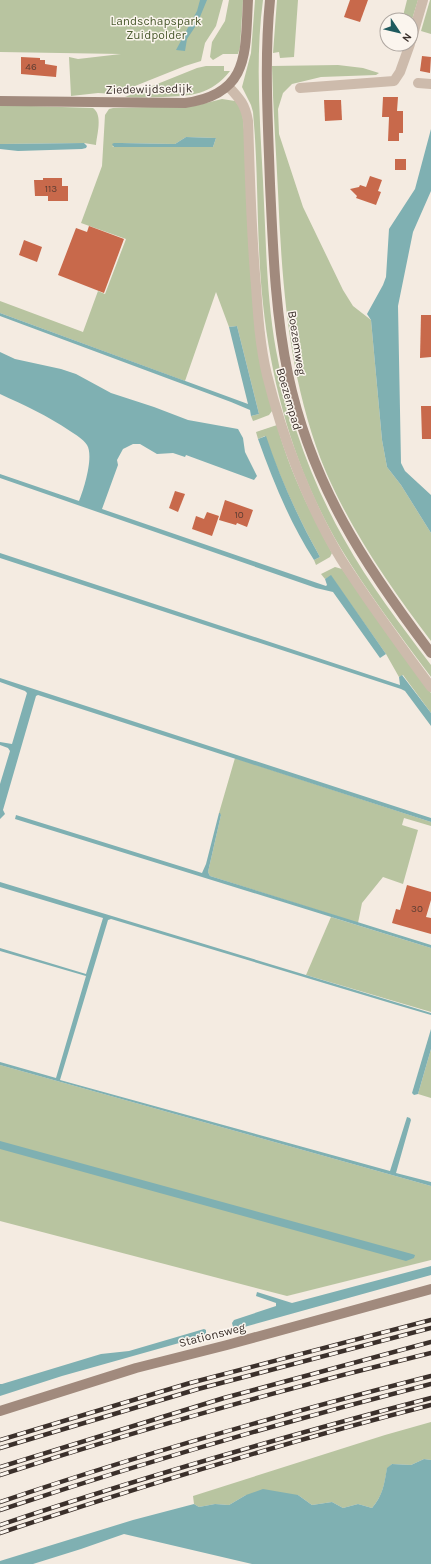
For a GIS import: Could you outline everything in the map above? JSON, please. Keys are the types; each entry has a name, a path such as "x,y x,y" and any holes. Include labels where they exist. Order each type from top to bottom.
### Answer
{"street":[{"name":"Ziedewijdsedijk","path":"0,101 185,103 201,101 214,96 228,86 241,67 245,54 248,0"},
{"name":"Boezemweg","path":"270,0 266,37 266,89 271,210 278,313 288,374 302,426 319,473 338,514 360,553 392,601 431,654"},
{"path":"419,14 423,0"},
{"path":"300,88 394,81 398,76 407,52"},
{"path":"418,83 431,84"},
{"name":"Boezempad","path":"228,86 241,99 248,121 252,233 260,331 267,374 294,461 319,517 341,558 400,646 431,687"},
{"name":"Stationsweg","path":"0,1411 136,1368 227,1345 431,1289"}],"green space":[{"name":"Landschapspark Zuidpolder","path":"0,0 223,0 216,26 205,43 201,61 115,94 98,93 71,96 69,57 78,59 121,54 0,52"},
{"path":"229,0 243,0 240,47 238,54 223,54 213,60 210,57 212,42 225,21"},
{"path":"255,0 263,0 259,45 259,90 268,287 276,350 287,399 302,448 332,517 374,588 431,665 431,677 384,613 340,547 324,519 311,490 288,430 267,336 259,256 253,112 242,87 251,53"},
{"path":"277,0 298,0 294,57 280,58 279,52 273,53"},
{"path":"407,0 418,0 414,12 404,12"},
{"path":"431,0 431,34 421,31"},
{"path":"338,65 363,68 379,73 376,75 321,77 292,84 283,93 278,109 279,134 303,207 343,290 353,306 371,320 382,440 387,467 401,485 431,533 431,641 387,581 348,517 326,472 313,438 303,404 290,334 282,263 272,66"},
{"path":"206,66 224,66 224,71 230,71 215,85 200,93 173,97 125,97 197,68"},
{"path":"222,99 235,101 242,109 272,411 269,415 253,421 251,416 259,414 237,326 229,327 216,292 185,381 0,313 0,301 83,332 98,291 105,294 126,239 81,223 102,166 105,115 109,109 113,108 194,106","holes":["186,137 216,138 213,147 112,147 121,143 175,144"]},
{"path":"0,105 93,108 98,115 99,120 96,145 84,143 0,144"},
{"path":"277,425 294,474 332,553 330,557 316,565 314,560 320,557 290,498 265,436 258,439 256,432"},
{"path":"335,567 342,569 431,693 431,713 403,675 399,677 386,654 331,576 325,579 321,574"},
{"path":"235,758 431,822 431,826 404,818 402,825 418,830 403,884 383,877 362,903 358,923 210,876 208,872 221,815 219,813"},
{"path":"331,917 431,948 431,1012 306,975"},
{"path":"431,1049 431,1098 418,1094"},
{"path":"0,1065 431,1186 431,1260 287,1296 0,1221"},
{"path":"431,1422 431,1460 424,1459 411,1465 392,1464 387,1469 381,1494 372,1508 358,1504 343,1508 332,1502 312,1505 298,1495 246,1495 229,1505 215,1504 199,1507 194,1504 193,1496 385,1435"}],"water":[{"path":"200,0 207,0 197,24 187,39 185,51 176,50 197,11"},
{"path":"431,129 431,191 413,232 398,306 401,463 405,471 431,495 431,533 401,485 387,467 382,440 371,320 367,314 386,277 389,229 415,189"},
{"path":"186,137 216,138 213,147 114,147 112,144 175,144"},
{"path":"84,143 87,146 86,148 82,149 18,151 0,149 0,144"},
{"path":"0,313 248,404 229,327 237,326 259,414 251,416 250,410 231,402 0,316"},
{"path":"0,352 15,359 61,369 76,374 111,393 188,420 238,429 243,438 245,452 257,476 254,480 186,455 185,457 173,453 157,454 140,444 133,444 123,449 117,460 118,465 102,509 326,586 325,579 331,575 386,654 380,658 333,592 316,588 0,478 0,474 79,501 86,481 89,464 89,450 84,441 62,426 0,394"},
{"path":"266,436 290,498 320,557 314,560 290,517 258,439"},
{"path":"0,553 400,685 399,677 402,675 431,713 431,726 405,691 401,689 0,558"},
{"path":"0,678 431,818 431,822 38,695 36,696 3,810 5,814 0,819 0,784 10,751 8,748 0,745 0,742 12,744 27,693 0,682"},
{"path":"219,813 221,815 208,872 210,876 431,945 431,948 15,819 16,815 202,873 206,864"},
{"path":"0,882 431,1013 431,1015 111,919 108,920 60,1080 390,1171 407,1117 411,1120 396,1173 431,1182 431,1186 0,1065 0,1062 56,1078 86,976 0,951 0,948 86,974 103,918 0,887"},
{"path":"431,1029 431,1049 418,1094 414,1095 412,1093"},
{"path":"0,1141 415,1255 414,1258 406,1261 0,1149"},
{"path":"431,1266 431,1275 237,1329 233,1327 232,1323 234,1320 276,1306 276,1303 256,1296 257,1292 292,1303"},
{"path":"204,1329 206,1330 206,1333 204,1336 62,1376 0,1396 0,1384 101,1354 129,1351"},
{"path":"424,1459 431,1460 431,1564 252,1564 124,1534 33,1564 0,1564 0,1561 133,1520 194,1504 199,1507 215,1504 229,1505 246,1495 263,1489 298,1495 312,1505 332,1502 343,1508 358,1504 372,1508 381,1494 387,1468 392,1464 411,1465"}],"building":[{"path":"350,0 368,0 360,22 344,17"},
{"path":"422,56 431,57 430,73 420,71"},
{"path":"21,57 40,58 40,60 45,60 45,64 57,66 56,77 21,74"},
{"path":"383,97 398,97 397,111 403,111 403,133 399,133 399,141 388,141 389,117 382,117"},
{"path":"324,100 341,100 342,120 325,121"},
{"path":"395,159 406,159 406,170 395,170"},
{"path":"370,176 382,180 378,191 381,192 376,205 356,198 357,196 350,189 359,187 360,185 366,187"},
{"path":"43,178 62,178 62,186 68,186 68,201 48,201 48,196 35,196 34,180 43,180"},
{"path":"89,226 124,239 104,293 58,275 76,228 87,232"},
{"path":"24,240 42,247 37,262 19,255"},
{"path":"421,315 431,315 431,357 420,358"},
{"path":"421,406 431,406 431,439 422,439"},
{"path":"175,491 185,494 178,512 169,508"},
{"path":"225,500 253,510 247,527 237,523 236,525 219,520"},
{"path":"207,512 219,516 212,536 192,529 196,516 204,519"},
{"path":"407,885 431,892 431,900 426,917 431,918 431,934 392,923 396,909 400,910"}],"railway":[{"path":"0,1440 190,1383 431,1320"},
{"path":"0,1448 198,1389 431,1328"},
{"path":"0,1467 224,1398 431,1342"},
{"path":"0,1475 107,1441 214,1410 322,1380 431,1353"},
{"path":"0,1502 107,1467 214,1435 431,1376"},
{"path":"0,1510 214,1443 431,1384"},
{"path":"0,1525 107,1490 214,1458 431,1398"},
{"path":"0,1533 214,1465 431,1405"}]}
